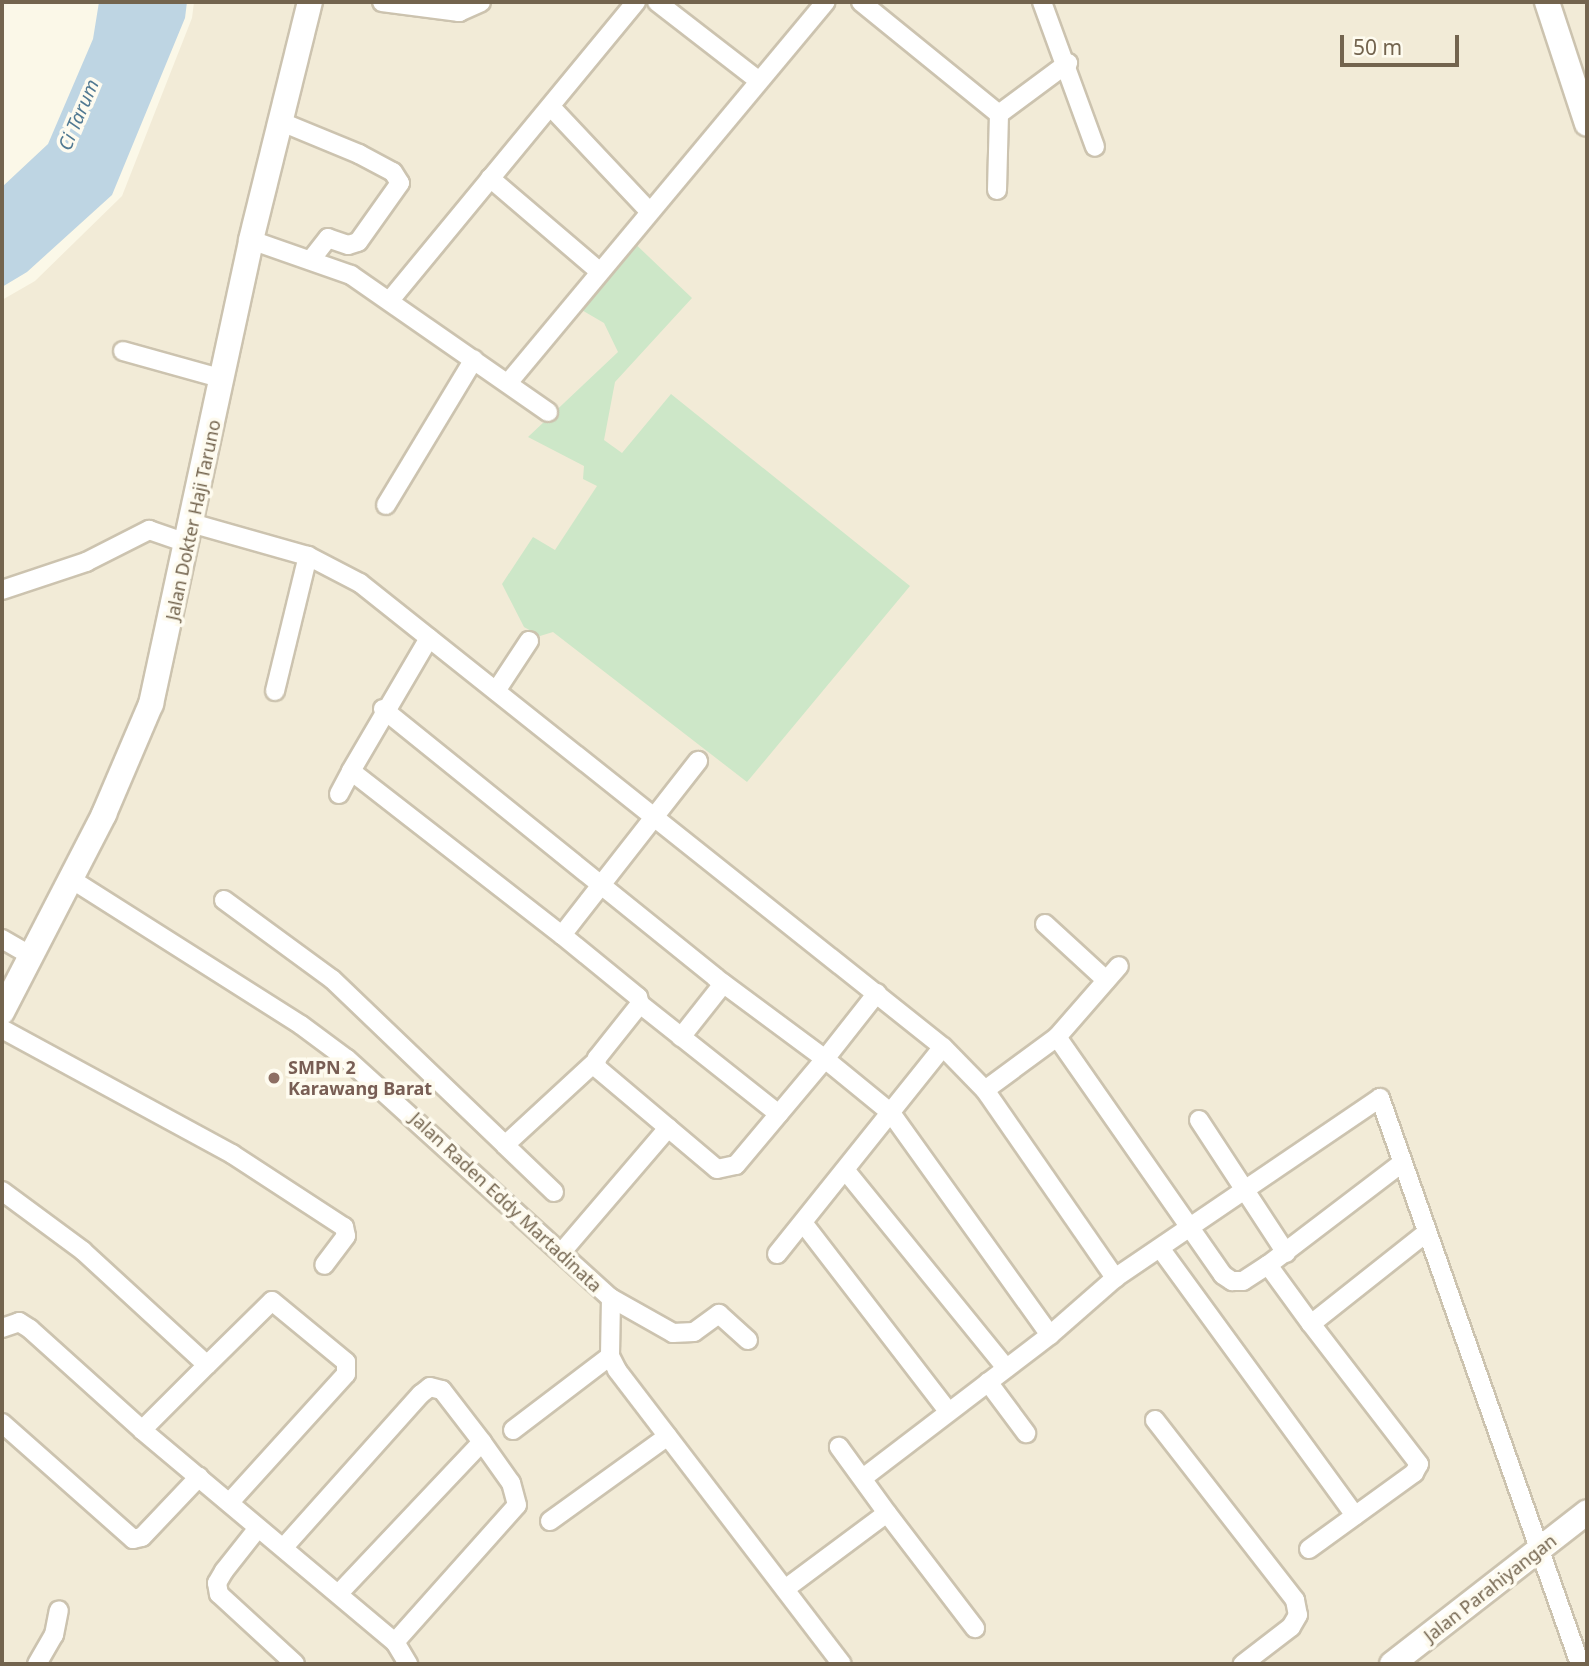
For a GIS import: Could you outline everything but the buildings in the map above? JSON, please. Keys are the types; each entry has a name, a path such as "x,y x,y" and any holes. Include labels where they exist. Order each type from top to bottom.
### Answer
{"street":[{"name":"Jalan Dokter Haji Taruno","path":"2,1012 71,879 151,704 251,240 310,2"},
{"path":"382,2 459,12 481,2"},
{"path":"391,299 636,2"},
{"path":"657,2 758,80"},
{"path":"508,383 648,210 826,2"},
{"path":"861,2 999,114"},
{"path":"1042,2 1068,63 1095,147"},
{"path":"1547,2 1587,124"},
{"path":"999,114 1068,63"},
{"path":"551,107 648,210"},
{"path":"997,190 999,114"},
{"path":"279,121 359,154 393,172 400,183 358,242 348,245 328,238 311,260"},
{"path":"490,178 599,271"},
{"path":"251,240 351,275 391,299 548,412"},
{"path":"123,351 223,379"},
{"path":"386,505 474,359"},
{"path":"2,590 86,562 149,530 188,533 308,555 344,572 943,1047 985,1090 1115,1278"},
{"path":"275,691 308,555"},
{"path":"339,794 383,709 429,638"},
{"path":"496,691 529,641"},
{"path":"383,709 723,984 825,1059 891,1113 1050,1335"},
{"path":"562,935 698,761"},
{"path":"351,771 562,935 638,997 640,1004 779,1114"},
{"name":"Jalan Raden Eddy Martadinata","path":"71,879 301,1025 347,1059 611,1298 610,1356"},
{"path":"224,900 332,979 554,1192"},
{"path":"1045,924 1107,979"},
{"path":"2,939 31,956"},
{"path":"985,1090 1057,1037 1119,966"},
{"path":"681,1037 723,984"},
{"path":"596,1062 601,1074 717,1169 726,1170 779,1114 877,993"},
{"path":"505,1144 596,1062 640,1004"},
{"path":"2,1029 232,1154 344,1227 346,1236 324,1265"},
{"path":"1057,1037 1232,1281 1243,1281 1286,1253 1402,1163"},
{"path":"777,1254 804,1224 943,1047"},
{"path":"863,1478 947,1410 1050,1335 1115,1278 1376,1098 1383,1100 1426,1233 1542,1547 1580,1641 1580,1664"},
{"path":"1199,1120 1286,1253"},
{"path":"561,1253 668,1128"},
{"path":"846,1171 1006,1368"},
{"path":"2,1191 83,1251 207,1365"},
{"path":"804,1224 947,1410"},
{"path":"1311,1324 1426,1233"},
{"path":"1160,1248 1355,1515"},
{"path":"1268,1265 1419,1464 1414,1473 1309,1549"},
{"path":"611,1298 673,1333 694,1332 719,1314 748,1340"},
{"path":"142,1430 272,1301 346,1362 340,1381 229,1503"},
{"path":"2,1328 19,1322 30,1329 142,1430 339,1592 395,1642 408,1664"},
{"path":"513,1430 610,1356 842,1664"},
{"path":"988,1382 1026,1433"},
{"path":"284,1547 430,1387 442,1390 511,1483 517,1505 395,1642"},
{"path":"1155,1420 1295,1600 1298,1615 1291,1627 1243,1664"},
{"path":"2,1423 133,1538 142,1537 199,1477"},
{"path":"550,1521 668,1436"},
{"path":"339,1592 482,1442"},
{"path":"839,1447 975,1628"},
{"name":"Jalan Parahiyangan","path":"1392,1664 1587,1511"},
{"path":"785,1589 887,1513"},
{"path":"258,1528 224,1571 217,1583 219,1594 295,1664"},
{"path":"37,1664 54,1635 59,1610"}],"shaded area":[{"path":"194,2 1587,2 1587,1664 2,1664 2,300 35,281 122,196 192,18"}],"green space":[{"path":"627,236 692,298 615,382 604,440 622,453 671,394 910,586 747,782 553,632 540,636 524,627 502,584 533,537 555,550 597,486 583,479 584,466 528,437 618,352 604,323 580,309"}],"water":[{"name":"Ci Tarum","path":"99,2 187,2 185,18 112,195 27,272 2,287 2,187 48,144 93,39"}],"place":[{"name":"SMPN 2 Karawang Barat","path":"274,1078"}]}
